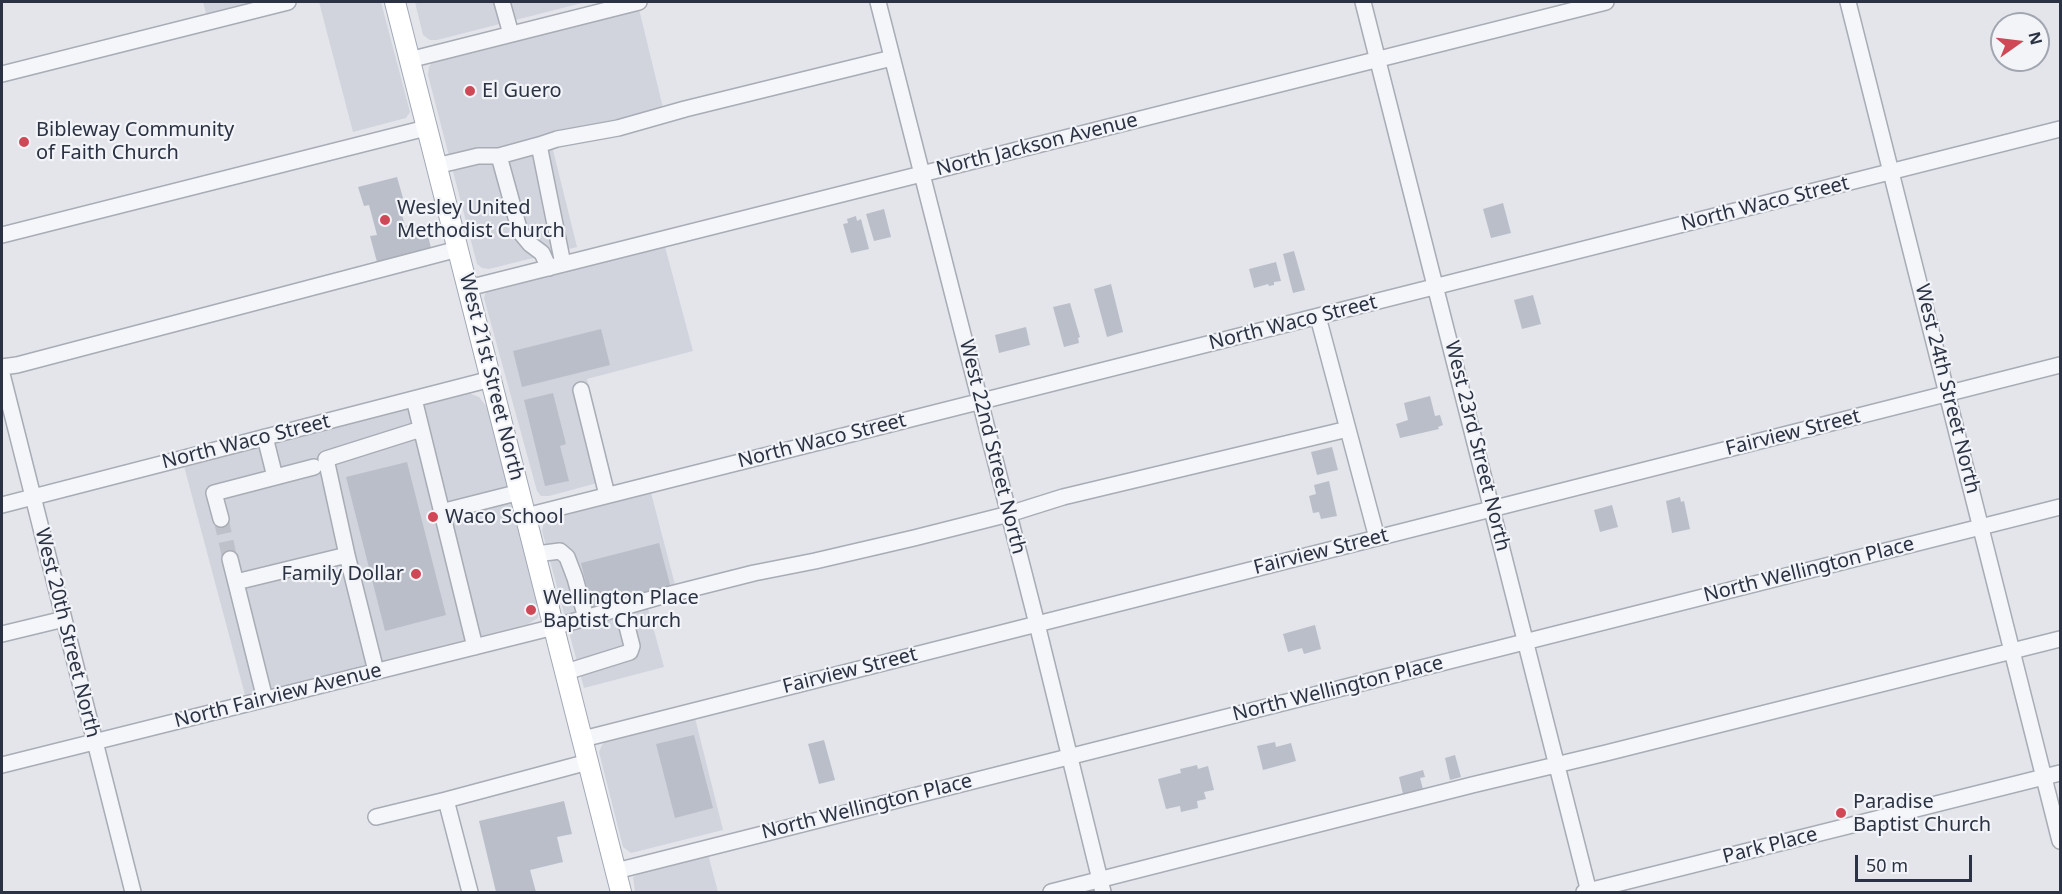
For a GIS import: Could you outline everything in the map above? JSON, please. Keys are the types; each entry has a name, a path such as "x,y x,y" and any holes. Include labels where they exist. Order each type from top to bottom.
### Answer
{"main road":[{"name":"West 21st Street North","path":"395,2 621,892"}],"street":[{"path":"2,74 288,2"},
{"path":"502,2 511,34"},
{"path":"409,60 639,2"},
{"name":"West 22nd Street North","path":"878,2 1102,886"},
{"name":"West 23rd Street North","path":"1364,2 1493,509 1587,892"},
{"name":"North Jackson Avenue","path":"468,288 1606,2"},
{"name":"West 24th Street North","path":"1848,2 2061,841"},
{"path":"436,166 478,156 499,156 557,139 618,128 892,58"},
{"path":"2,235 426,128"},
{"name":"North Waco Street","path":"526,516 2061,129"},
{"path":"539,145 556,266"},
{"path":"499,156 519,232 556,266"},
{"path":"2,367 458,249"},
{"path":"1318,317 1377,538"},
{"name":"Fairview Street","path":"583,739 2061,365"},
{"name":"West 20th Street North","path":"2,374 133,892"},
{"name":"North Waco Street","path":"2,505 491,379"},
{"path":"581,390 608,495"},
{"path":"414,399 475,647"},
{"path":"376,671 346,555 326,459 421,429"},
{"name":"North Fairview Avenue","path":"2,765 554,627 754,573 815,561 1009,514 1063,497 1348,429"},
{"path":"265,437 275,477"},
{"path":"221,519 214,493 314,467"},
{"path":"441,512 520,492"},
{"name":"North Wellington Place","path":"616,871 2061,507"},
{"path":"536,554 560,551 567,557 586,618"},
{"path":"236,582 346,555"},
{"path":"230,559 265,699"},
{"path":"566,672 630,652 632,646 622,607"},
{"path":"2,634 63,619"},
{"path":"1051,892 1102,886 1557,765 2061,639"},
{"path":"376,817 588,762"},
{"name":"Park Place","path":"1587,892 2061,773"},
{"path":"446,800 470,892"}],"shaded area":[{"path":"203,2 267,2 207,17"},
{"path":"319,2 381,2 410,112 406,118 353,132"},
{"path":"415,2 586,2 430,40 423,35"},
{"path":"639,9 665,116 552,146 577,247 489,269 482,268 477,264 428,75 432,62"},
{"path":"664,243 693,351 587,379 612,479 549,496 541,496 537,491 484,298 486,292 490,288"},
{"path":"469,393 479,397 487,407 538,604 538,618 528,624 245,695 184,466"},
{"path":"650,489 678,596 647,605 664,667 584,688 542,531 544,521 549,516"},
{"path":"695,718 723,830 631,853 623,847 599,752 602,745 605,740"},
{"path":"708,854 718,892 635,892 633,877"}],"building":[{"path":"397,177 403,198 398,200 405,226 415,223 416,226 425,224 431,248 377,262 370,236 377,235 369,205 364,206 358,187"},
{"path":"1503,203 1511,233 1491,238 1483,209"},
{"path":"884,209 891,237 874,241 866,214"},
{"path":"856,216 857,221 861,219 869,249 851,253 843,224 848,223 847,219"},
{"path":"1294,251 1305,290 1293,293 1283,254"},
{"path":"1276,262 1281,281 1274,282 1274,285 1269,286 1268,284 1254,288 1249,269"},
{"path":"1111,284 1123,332 1107,337 1094,289"},
{"path":"1533,295 1541,324 1522,329 1514,300"},
{"path":"1070,303 1080,337 1078,338 1079,343 1064,347 1053,307"},
{"path":"1026,327 1030,345 999,353 995,335"},
{"path":"601,329 610,365 522,387 513,351"},
{"path":"553,393 566,444 560,446 569,481 545,486 524,400"},
{"path":"1430,396 1435,416 1440,415 1443,425 1438,427 1439,429 1400,438 1396,424 1408,420 1404,403"},
{"path":"1332,447 1338,470 1317,475 1311,452"},
{"path":"407,462 446,615 385,631 346,477"},
{"path":"1329,481 1337,516 1321,519 1319,512 1313,513 1309,496 1316,494 1314,485"},
{"path":"1680,497 1681,502 1684,501 1690,529 1672,533 1666,501"},
{"path":"1612,505 1618,527 1600,532 1594,510"},
{"path":"659,543 672,592 593,612 581,563"},
{"path":"1315,625 1321,649 1304,654 1302,648 1288,652 1283,634"},
{"path":"694,735 713,808 675,818 656,744"},
{"path":"824,740 835,780 819,784 808,744"},
{"path":"1275,742 1276,747 1291,743 1296,761 1263,770 1257,746"},
{"path":"1455,755 1461,777 1450,780 1445,758"},
{"path":"1197,765 1198,769 1208,766 1214,790 1204,792 1206,799 1197,801 1198,808 1181,812 1180,806 1166,809 1158,779 1181,773 1180,769"},
{"path":"1423,770 1425,777 1420,778 1423,789 1403,794 1399,777"},
{"path":"564,801 572,834 557,837 563,862 530,870 536,892 496,892 479,821"}],"tunnel":[{"path":"221,519 230,559"}],"place":[{"name":"El Guero","path":"470,91"},
{"name":"Bibleway Community of Faith Church","path":"24,142"},
{"name":"Wesley United Methodist Church","path":"385,220"},
{"name":"Waco School","path":"433,517"},
{"name":"Family Dollar","path":"416,574"},
{"name":"Wellington Place Baptist Church","path":"531,610"},
{"name":"Paradise Baptist Church","path":"1841,813"}]}
